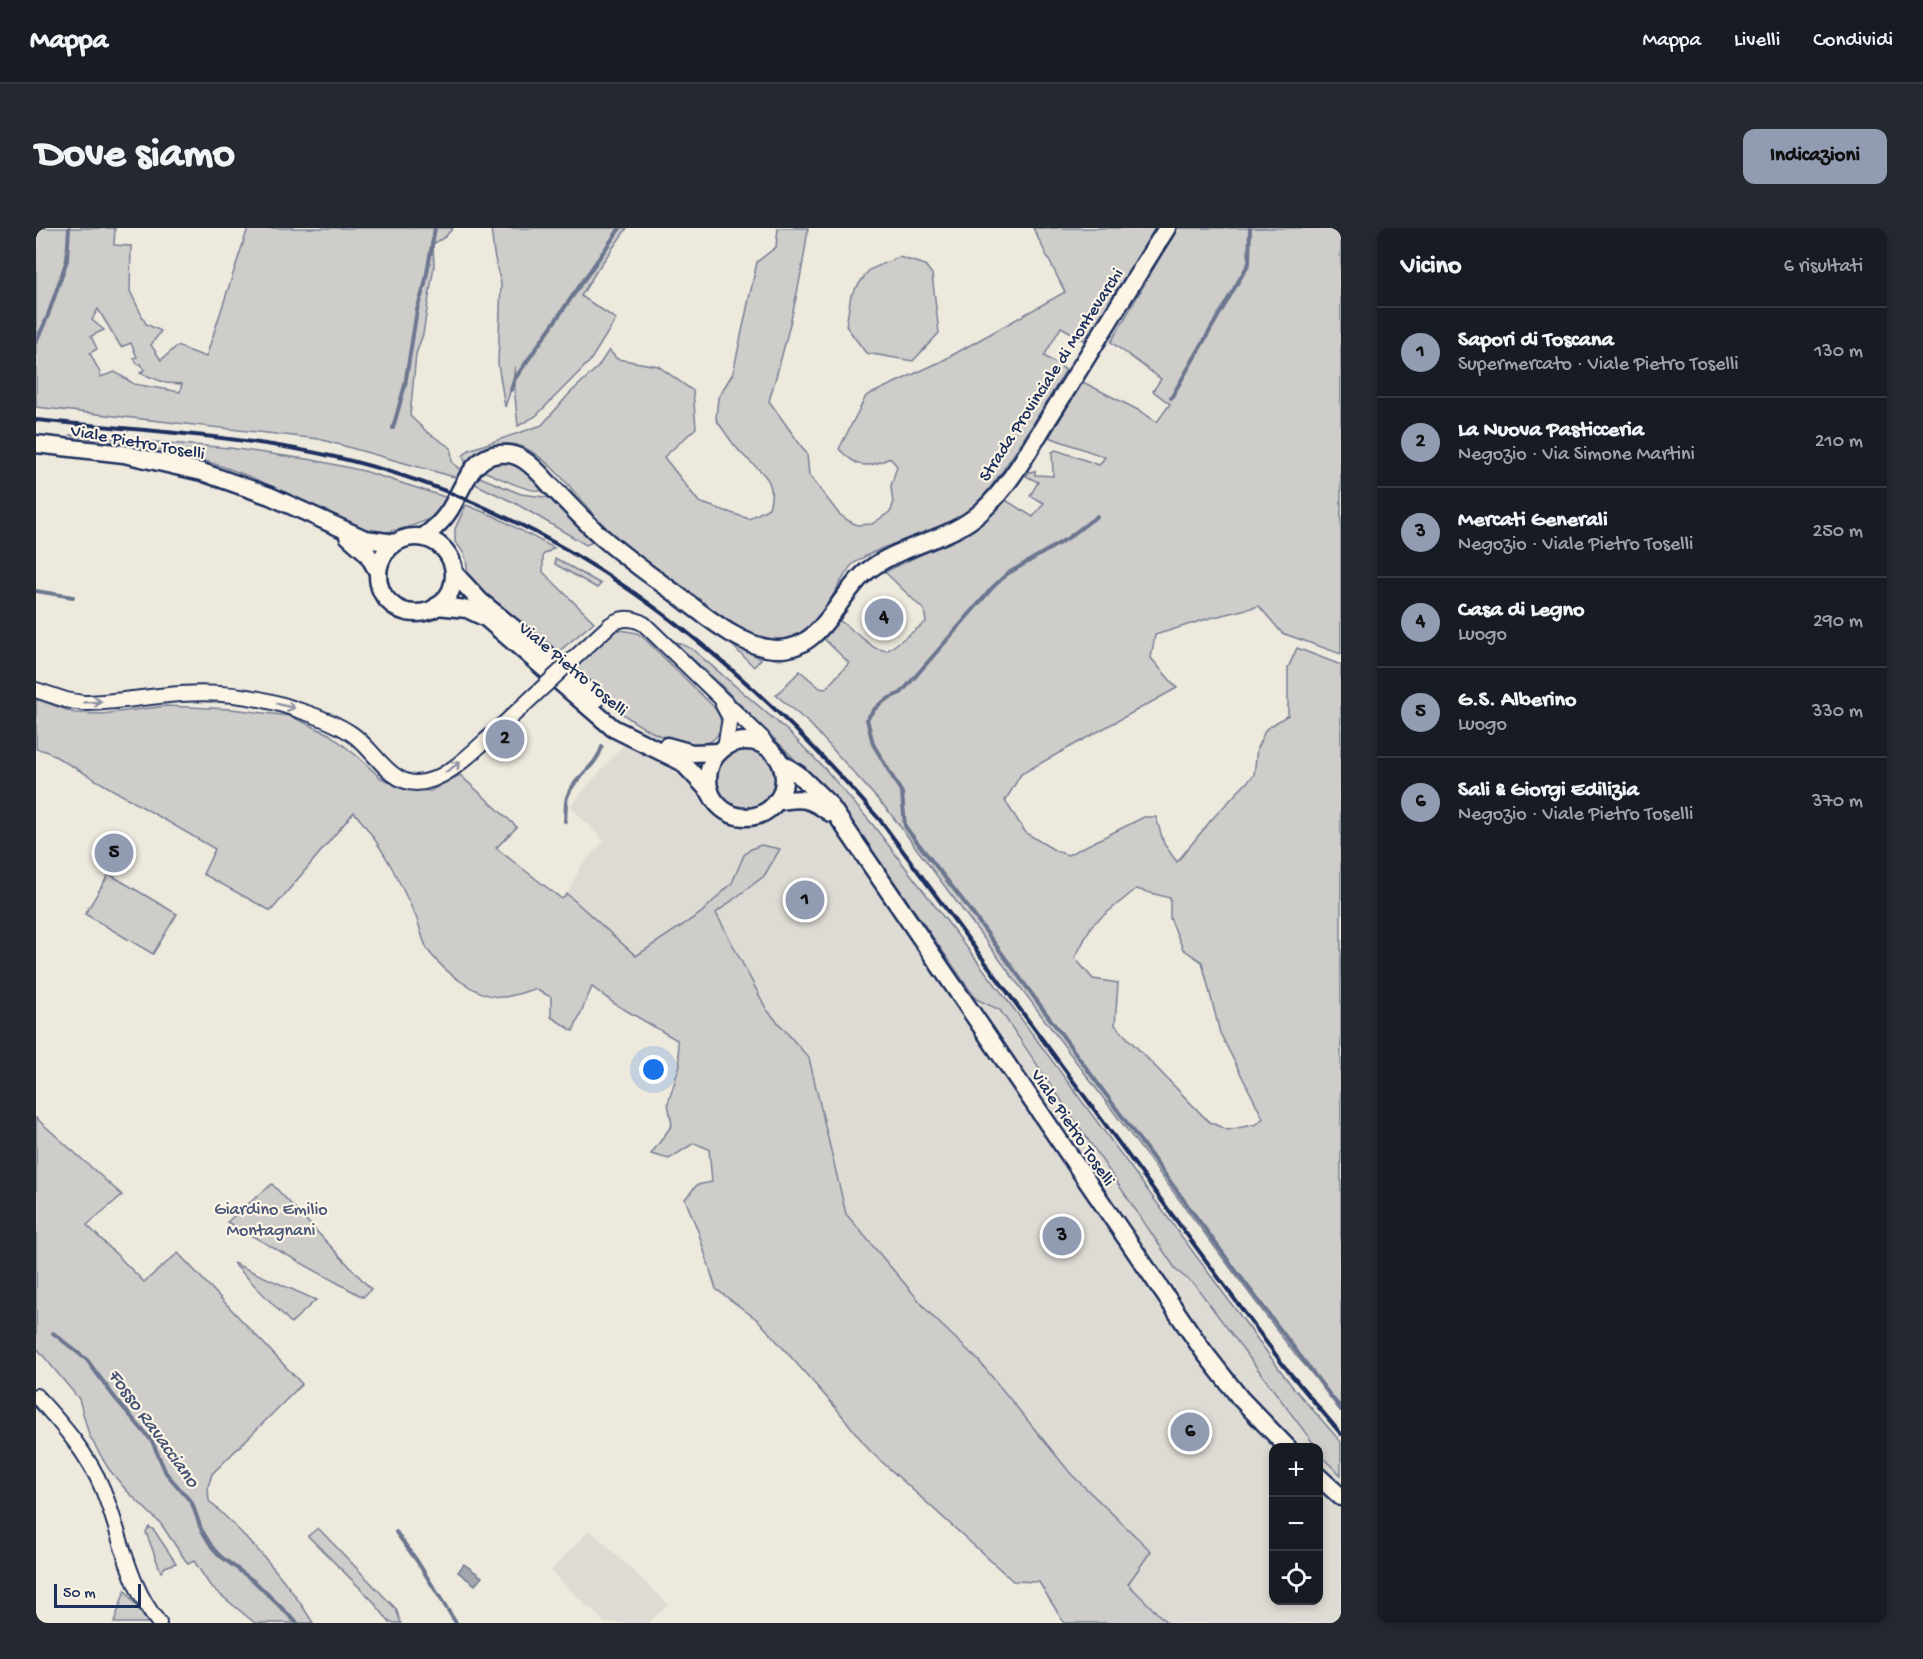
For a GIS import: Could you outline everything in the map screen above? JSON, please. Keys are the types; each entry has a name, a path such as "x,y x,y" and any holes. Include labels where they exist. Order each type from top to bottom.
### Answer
{"main road":[{"name":"Strada Provinciale di Montevarchi","path":"423,537 448,513 473,470 481,461 497,454 519,457 532,466 592,528 614,547 724,629 771,649 788,648 801,644 821,627 849,588 870,569 895,554 964,524 992,501 1040,432 1167,228"},
{"name":"Viale Pietro Toselli","path":"36,444 131,456 202,472 252,489 365,538 394,543 410,537 423,537"},
{"name":"Strada Provinciale di Montevarchi","path":"444,548 448,513"},
{"name":"Viale Pietro Toselli","path":"330,523 364,549 378,572 381,590 395,607 407,612 437,606 467,609 486,618 608,724 628,737 682,762 724,810 743,817 751,817 766,811 775,802 796,798 810,800 840,820"},
{"path":"423,537 435,541 444,548"},
{"path":"378,572 384,555 394,543"},
{"name":"Viale Pietro Toselli","path":"444,548 453,561 455,574 480,601 562,667 620,722 650,739 682,751 722,750 735,744 748,742 768,749 781,763 798,774 820,794 1208,1357 1240,1398 1283,1443"},
{"path":"437,606 450,591 455,574"},
{"path":"710,792 709,771 722,750"},
{"path":"775,802 784,783 781,763"},
{"path":"1323,1481 1341,1497"}],"street":[{"path":"36,690 82,703 206,693 284,705 339,726 366,744 392,772 402,779 413,783 428,782 444,773 495,732 610,625 630,618 641,622 762,738 768,749"},
{"path":"708,687 729,713 729,726 722,750"},
{"path":"36,1396 66,1431 100,1482 135,1582 159,1623"}],"shaded area":[{"path":"643,728 665,738 702,745 733,733 749,731 773,738 835,800 976,998 1000,1010 1177,1271 1195,1285 1313,1443 1269,1443 1269,1605 1323,1605 1323,1455 1341,1475 1341,1623 1167,1623 1128,1584 1151,1550 1072,1475 979,1361 932,1316 846,1214 809,1058 767,1010 716,913 764,876 780,849 744,855 732,882 701,913 636,956 567,894 581,866 604,841 570,806 618,751"},
{"path":"590,1530 668,1604 649,1623 605,1623 550,1571"},
{"path":"464,1564 482,1577 475,1585 458,1572"}],"green space":[{"path":"36,228 115,228 114,245 131,246 130,291 146,324 161,331 151,345 161,360 177,346 206,357 248,228 453,228 445,237 433,244 434,266 423,334 416,354 410,416 427,432 451,448 452,462 461,471 458,478 319,439 36,407","holes":["98,309 121,347 131,343 137,357 134,358 144,370 140,373 166,383 182,384 180,392 134,384 115,372 100,377 90,353 97,349 91,336 104,330 92,320"]},
{"path":"491,228 627,228 581,296 616,319 590,361 536,416 518,426 515,366 513,383 505,407 498,364 501,284"},
{"path":"778,228 808,228 792,315 769,401 807,454 809,475 839,514 857,525 872,524 891,511 893,504 891,486 897,466 890,458 875,464 863,465 851,460 839,449 866,396 940,362 1065,292 1033,228 1158,228 1084,340 1061,327 1044,356 1066,370 1016,451 980,500 957,519 878,550 853,564 817,619 801,634 781,640 765,639 750,634 704,606 614,536 552,467 527,449 511,444 494,446 478,453 466,464 463,456 469,450 542,425 570,393 598,367 609,350 617,359 658,366 693,391 696,428 664,457 699,502 749,519 769,508 771,489 766,476 738,450 716,419 718,398 733,373 757,262 776,247"},
{"path":"1177,228 1341,228 1341,654 1282,633 1259,606 1155,635 1151,658 1177,688 1021,774 1005,801 1026,833 1056,851 1068,855 1144,817 1156,817 1164,844 1177,862 1212,819 1254,775 1257,748 1266,729 1288,715 1288,668 1297,648 1341,665 1341,1406 1294,1353 890,813 810,724 776,695 800,671 820,688 825,689 849,663 823,638 839,620 875,648 887,651 926,622 924,610 885,572 973,529 987,518 1004,499 1033,517 1044,503 1030,496 1038,482 1026,476 1029,472 1035,471 1035,475 1053,476 1052,452 1056,450 1099,465 1105,457 1049,437 1083,382 1157,422 1170,404 1153,391 1161,379 1111,342","holes":["1136,889 1170,898 1170,918 1183,949 1202,962 1220,1033 1263,1118 1257,1124 1228,1130 1209,1122 1115,1025 1118,983 1093,979 1075,958 1092,925"]},
{"path":"899,257 925,265 932,274 939,333 913,361 866,353 846,326 851,295 869,270"},
{"path":"69,435 230,448 313,460 364,471 448,498 431,518 395,530 370,532 268,485 205,461 154,449"},
{"path":"497,460 520,464 546,490 532,490 481,470"},
{"path":"477,476 521,494 552,498 593,542 586,545 515,503 475,484"},
{"path":"466,505 494,516 554,548 543,555 543,572 594,622 557,653 472,586 466,560 455,542 455,529"},
{"path":"555,559 601,584 597,588 555,564"},
{"path":"612,631 637,633 646,640 713,706 721,721 716,737 698,745 666,738 650,731 622,714 574,667"},
{"path":"724,637 727,637 761,659 754,667"},
{"path":"672,640 692,649 789,732 826,770 873,825 1011,1005 1292,1386 1341,1442 1341,1475 1323,1457 1323,1443 1313,1443 1195,1285 1177,1271 1000,1010 976,999 835,800 717,681"},
{"path":"36,699 75,713 102,714 166,706 231,709 290,716 329,734 381,778 407,789 430,791 460,775 517,827 496,848 562,899 567,894 636,956 701,913 732,883 744,855 751,849 761,845 780,849 764,876 716,913 767,1010 809,1058 846,1214 932,1316 979,1361 1072,1475 1151,1551 1128,1584 1167,1623 1064,1623 1039,1582 1013,1581 870,1451 836,1408 759,1321 716,1289 698,1231 685,1199 697,1185 712,1182 709,1149 694,1143 669,1159 651,1154 672,1125 668,1103 680,1065 677,1040 615,1004 592,987 573,1031 551,1017 551,997 535,989 499,997 480,992 461,982 427,949 417,919 395,874 381,849 354,812 271,911 203,874 215,849 46,751 36,749"},
{"path":"746,748 763,753 768,757 772,762 777,779 772,796 768,801 763,805 746,810 729,805 724,801 720,796 715,779 720,762 724,757 729,753"},
{"path":"109,874 177,914 153,954 85,914"},
{"path":"36,1118 122,1195 87,1225 144,1282 178,1253 302,1384 212,1474 208,1487 209,1501 266,1559 291,1590 313,1623 255,1623 211,1587 194,1561 188,1564 161,1524 126,1490 108,1468 89,1435 79,1399 36,1347"},
{"name":"Giardino Emilio Montagnani","path":"272,1184 371,1289 363,1297 227,1222"},
{"path":"233,1263 316,1300 291,1323"},
{"path":"149,1527 154,1530 176,1563 165,1567 161,1572 146,1532"},
{"path":"318,1528 396,1609 401,1623 390,1623 373,1601 308,1536"},
{"path":"125,1590 148,1623 114,1623"}],"waterway":[{"path":"36,342 47,318 67,260 69,228"},
{"path":"393,428 405,385 417,310 425,284 435,228"},
{"path":"511,390 514,380 620,228"},
{"path":"1171,398 1249,263 1250,228"},
{"path":"1097,516 1068,538 1007,574 993,587 901,693 890,697 874,709 867,719 873,744 902,793 905,826 964,902 1341,1410"},
{"path":"36,591 73,597"},
{"path":"565,821 566,800 570,790 595,761 602,747"},
{"name":"Fosso Ravacciano","path":"53,1333 87,1360 115,1398 152,1441 166,1473 192,1503 201,1529 212,1547 220,1556 255,1582 297,1623"},
{"path":"396,1532 456,1623"}],"railway":[{"path":"36,420 261,443 335,457 416,480 494,511 567,550 636,594 702,644 764,699 824,758 880,820 1284,1366 1341,1434"}],"place":[{"name":"Casa di Legno","path":"884,618"},
{"name":"La Nuova Pasticceria","path":"505,739"},
{"name":"G.S. Alberino","path":"114,853"},
{"name":"Sapori di Toscana","path":"805,900"},
{"name":"Mercati Generali","path":"1062,1236"},
{"name":"Sali & Giorgi Edilizia","path":"1190,1432"}]}
